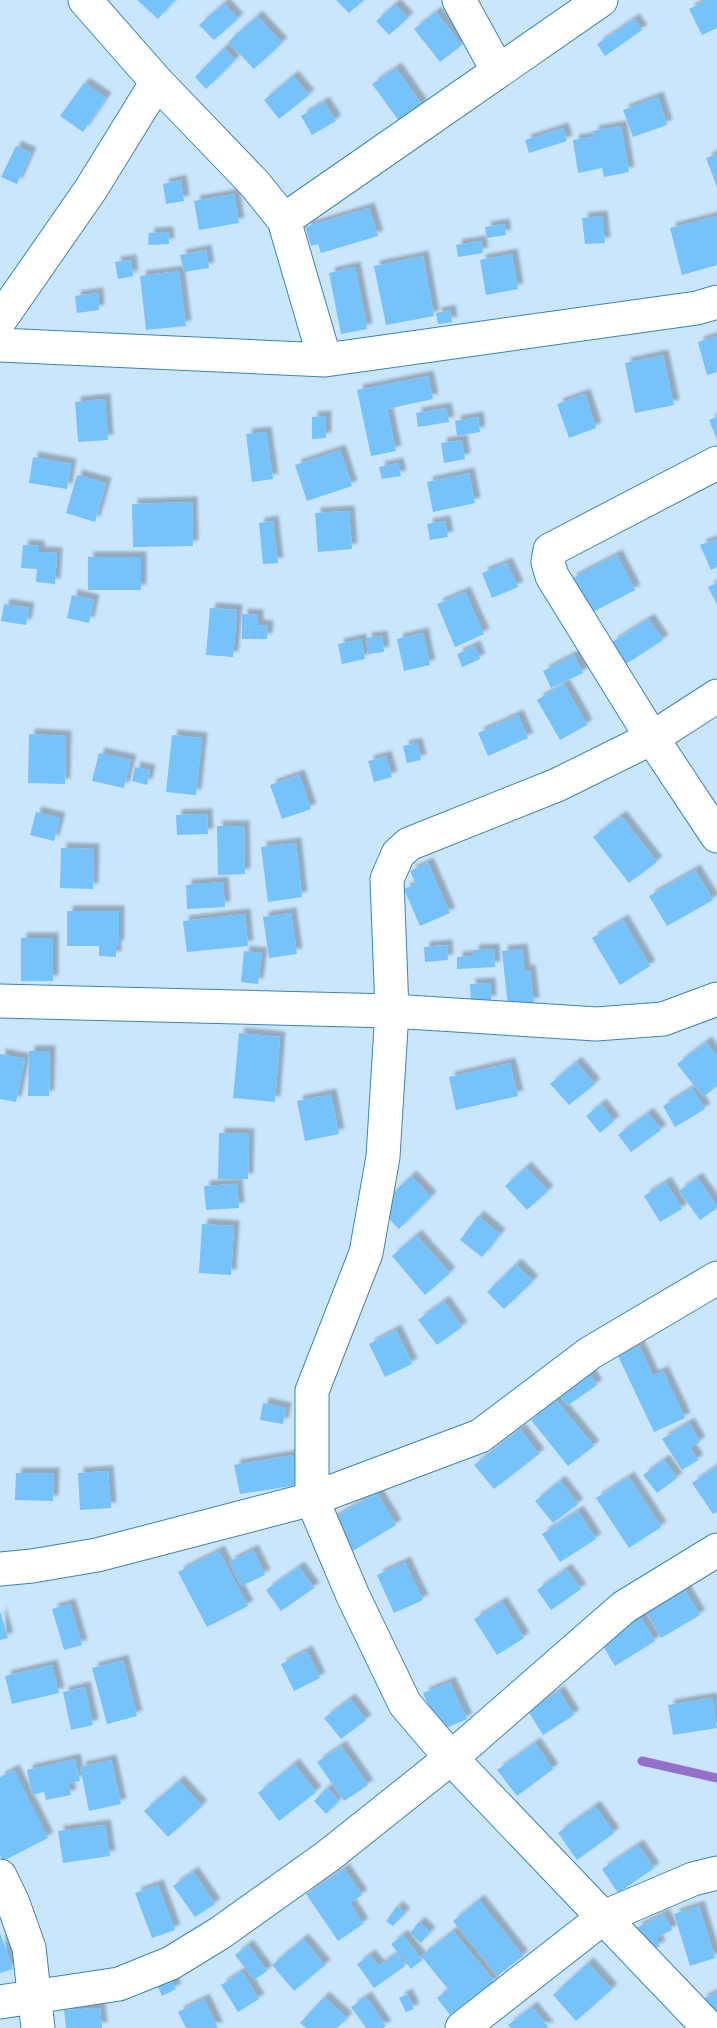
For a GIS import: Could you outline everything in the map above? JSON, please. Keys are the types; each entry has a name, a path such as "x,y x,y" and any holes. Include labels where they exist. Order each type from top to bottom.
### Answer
{"street":[{"path":"85,0 157,82 254,183 284,220 325,360"},
{"path":"459,0 498,71"},
{"path":"284,220 601,0"},
{"path":"0,320 91,189 157,82"},
{"path":"0,345 325,360 697,308 717,302"},
{"path":"717,463 550,550 548,562 552,576 652,738 717,836"},
{"path":"709,2028 451,1758 405,1704 353,1596 312,1499 312,1391 366,1253 383,1158 392,1011 387,879 398,854 409,844 557,785 652,738 717,696"},
{"path":"0,1001 392,1011 596,1024 663,1020 717,999"},
{"path":"0,1569 97,1555 312,1499 480,1436 590,1353 717,1278"},
{"path":"0,2002 119,1984 171,1963 220,1933 328,1856 451,1758 624,1607 717,1550"},
{"path":"462,2028 604,1917 693,1879 717,1873"},
{"path":"0,1876 13,1903 29,1948 38,2028"}],"building":[{"path":"137,0 175,0 158,19"},
{"path":"336,0 364,0 349,13"},
{"path":"707,0 717,0 717,28 702,35 689,9"},
{"path":"224,3 238,19 214,40 199,25"},
{"path":"395,4 408,18 389,35 376,21"},
{"path":"436,12 462,45 440,62 414,29"},
{"path":"257,16 282,43 254,69 228,42"},
{"path":"634,19 642,30 605,56 597,44"},
{"path":"224,48 235,60 206,89 195,77"},
{"path":"396,68 422,105 399,121 372,84"},
{"path":"293,76 309,95 279,119 264,100"},
{"path":"84,83 106,98 83,132 60,116"},
{"path":"658,97 667,125 633,137 623,110"},
{"path":"324,102 336,121 312,135 301,116"},
{"path":"621,126 629,172 604,177 602,168 578,173 573,140 594,137 593,131"},
{"path":"563,128 567,141 529,153 525,140"},
{"path":"16,146 31,153 17,184 1,177"},
{"path":"717,154 717,187 706,158"},
{"path":"181,180 184,201 166,204 163,184"},
{"path":"234,194 239,223 199,230 194,201"},
{"path":"369,208 378,236 321,253 318,244 311,246 305,227"},
{"path":"602,216 605,243 585,244 582,218"},
{"path":"717,216 717,265 682,275 670,228"},
{"path":"504,224 506,235 487,238 485,227"},
{"path":"168,232 169,244 148,245 149,233"},
{"path":"481,241 483,253 458,257 456,245"},
{"path":"206,250 209,268 184,272 180,255"},
{"path":"512,254 518,289 486,295 480,260"},
{"path":"423,256 434,316 386,325 374,266"},
{"path":"131,260 133,276 118,279 115,262"},
{"path":"355,267 367,329 341,334 329,273"},
{"path":"179,271 186,326 146,330 140,276"},
{"path":"98,293 99,310 77,313 75,296"},
{"path":"450,310 452,322 438,324 436,313"},
{"path":"717,336 717,372 707,375 698,342"},
{"path":"663,355 674,405 635,413 625,363"},
{"path":"428,376 433,399 387,409 396,451 371,456 357,390"},
{"path":"585,394 596,428 569,438 557,404"},
{"path":"105,399 108,440 78,442 75,402"},
{"path":"446,408 449,422 418,427 416,413"},
{"path":"326,416 326,438 312,439 312,417"},
{"path":"478,417 480,432 457,436 455,421"},
{"path":"717,417 717,440 709,420"},
{"path":"266,432 273,479 252,482 246,434"},
{"path":"462,440 465,459 444,463 441,443"},
{"path":"340,450 352,486 307,501 295,465"},
{"path":"33,457 71,464 67,489 29,483"},
{"path":"398,463 401,476 382,479 379,467"},
{"path":"469,473 475,503 433,512 427,482"},
{"path":"77,475 106,483 95,522 66,513"},
{"path":"192,502 193,546 133,547 132,504"},
{"path":"349,511 352,549 318,552 315,513"},
{"path":"273,521 278,563 263,564 259,523"},
{"path":"445,521 448,537 430,540 427,524"},
{"path":"717,539 717,567 711,570 700,545"},
{"path":"23,545 39,546 39,552 57,553 55,584 36,582 37,569 21,568"},
{"path":"617,555 635,590 589,614 571,579"},
{"path":"88,557 141,557 141,590 88,590"},
{"path":"507,563 518,587 492,598 482,573"},
{"path":"717,583 717,605 708,587"},
{"path":"465,592 484,634 455,647 437,604"},
{"path":"72,595 94,600 89,623 67,618"},
{"path":"4,604 29,608 26,625 1,621"},
{"path":"210,608 237,610 233,657 206,655"},
{"path":"242,614 258,615 258,625 268,626 267,639 242,639"},
{"path":"649,619 663,640 626,664 612,642"},
{"path":"423,633 430,665 404,671 397,639"},
{"path":"382,636 384,652 368,654 366,638"},
{"path":"361,639 365,659 342,664 338,644"},
{"path":"475,646 480,659 462,667 457,654"},
{"path":"574,655 583,673 551,688 543,671"},
{"path":"564,684 587,725 560,740 537,700"},
{"path":"518,715 528,738 488,756 478,733"},
{"path":"29,734 66,736 65,784 28,783"},
{"path":"172,735 202,738 196,795 166,792"},
{"path":"417,743 421,760 407,763 403,746"},
{"path":"99,753 131,760 124,788 92,781"},
{"path":"386,756 392,777 374,782 368,761"},
{"path":"135,767 150,770 147,785 132,781"},
{"path":"299,775 311,809 282,819 270,785"},
{"path":"36,812 60,818 54,841 30,835"},
{"path":"207,814 208,834 177,835 176,815"},
{"path":"621,816 657,862 629,883 593,837"},
{"path":"217,826 244,826 245,874 218,875"},
{"path":"296,843 302,897 268,902 261,847"},
{"path":"61,848 94,849 93,889 60,888"},
{"path":"428,863 450,913 420,926 404,889 416,884 410,871"},
{"path":"695,870 713,900 667,926 649,896"},
{"path":"223,882 225,907 187,909 186,885"},
{"path":"67,911 119,911 119,945 116,946 116,957 99,956 99,946 67,946"},
{"path":"291,913 297,954 269,958 263,917"},
{"path":"245,914 248,946 187,952 183,921"},
{"path":"623,920 650,966 620,985 592,938"},
{"path":"21,938 53,938 53,981 21,981"},
{"path":"447,945 448,960 425,962 424,947"},
{"path":"494,949 495,967 457,969 457,957 474,956 473,950"},
{"path":"522,949 525,971 530,970 534,1003 508,1007 502,951"},
{"path":"244,951 262,953 258,984 241,982"},
{"path":"490,983 491,1001 471,1002 470,984"},
{"path":"239,1033 280,1037 275,1102 233,1098"},
{"path":"706,1042 717,1056 717,1086 703,1097 677,1064"},
{"path":"29,1051 50,1051 49,1096 28,1096"},
{"path":"0,1054 25,1059 16,1102 0,1099"},
{"path":"576,1062 595,1084 569,1105 550,1084"},
{"path":"510,1063 518,1096 456,1110 449,1077"},
{"path":"692,1088 705,1109 675,1127 663,1106"},
{"path":"331,1094 339,1134 305,1141 297,1101"},
{"path":"601,1104 614,1121 600,1133 586,1116"},
{"path":"648,1113 661,1130 631,1152 618,1135"},
{"path":"219,1133 249,1134 248,1179 218,1179"},
{"path":"526,1167 548,1191 527,1210 505,1186"},
{"path":"411,1176 431,1197 399,1229 378,1208"},
{"path":"697,1178 717,1206 700,1220 679,1191"},
{"path":"666,1182 682,1209 660,1222 644,1196"},
{"path":"237,1184 239,1208 206,1210 204,1186"},
{"path":"478,1216 500,1234 482,1257 460,1240"},
{"path":"202,1224 234,1226 231,1275 199,1273"},
{"path":"416,1235 450,1273 425,1295 392,1256"},
{"path":"516,1264 533,1281 504,1309 487,1292"},
{"path":"444,1301 462,1327 437,1345 418,1320"},
{"path":"396,1330 412,1364 385,1377 369,1344"},
{"path":"639,1346 653,1376 663,1371 685,1418 654,1432 618,1356"},
{"path":"586,1368 597,1385 567,1406 555,1389"},
{"path":"556,1400 594,1446 568,1466 531,1420"},
{"path":"263,1403 286,1408 283,1424 260,1420"},
{"path":"689,1423 700,1442 690,1448 698,1460 682,1470 662,1439"},
{"path":"520,1429 539,1454 494,1489 474,1465"},
{"path":"293,1455 298,1485 240,1494 234,1465"},
{"path":"664,1460 677,1478 657,1493 643,1475"},
{"path":"717,1466 717,1512 713,1514 692,1483"},
{"path":"108,1471 111,1508 80,1510 78,1473"},
{"path":"16,1473 54,1473 53,1501 15,1500"},
{"path":"629,1477 661,1527 629,1548 596,1498"},
{"path":"560,1481 578,1504 553,1523 535,1501"},
{"path":"377,1493 396,1525 346,1555 327,1522"},
{"path":"578,1511 596,1539 560,1562 542,1534"},
{"path":"253,1550 265,1575 241,1586 229,1562"},
{"path":"219,1551 248,1606 207,1627 178,1572"},
{"path":"405,1562 423,1600 394,1613 377,1575"},
{"path":"299,1567 314,1588 281,1611 266,1590"},
{"path":"566,1569 581,1589 551,1610 537,1590"},
{"path":"684,1589 700,1615 661,1638 646,1612"},
{"path":"502,1602 524,1638 497,1655 474,1619"},
{"path":"70,1604 82,1645 64,1650 52,1609"},
{"path":"0,1611 8,1638 0,1640"},
{"path":"640,1616 655,1641 615,1666 600,1641"},
{"path":"307,1651 320,1678 294,1691 281,1664"},
{"path":"123,1660 137,1716 107,1724 92,1668"},
{"path":"52,1665 59,1693 12,1704 5,1676"},
{"path":"450,1682 467,1719 439,1731 423,1693"},
{"path":"85,1687 93,1725 71,1730 63,1692"},
{"path":"559,1691 574,1715 543,1735 528,1711"},
{"path":"712,1698 717,1728 673,1735 668,1705"},
{"path":"350,1699 366,1720 341,1739 324,1718"},
{"path":"535,1743 553,1769 517,1796 497,1770"},
{"path":"341,1746 368,1785 344,1801 317,1762"},
{"path":"75,1759 80,1781 68,1783 71,1795 46,1800 44,1792 32,1795 27,1770"},
{"path":"111,1760 121,1804 89,1811 80,1767"},
{"path":"294,1764 316,1792 279,1821 258,1793"},
{"path":"14,1770 48,1838 3,1861 0,1855 0,1777"},
{"path":"179,1781 202,1806 168,1837 144,1811"},
{"path":"327,1788 339,1801 326,1814 314,1801"},
{"path":"595,1806 614,1833 577,1860 558,1833"},
{"path":"105,1825 110,1856 63,1863 58,1831"},
{"path":"638,1845 654,1868 618,1893 602,1869"},
{"path":"344,1869 362,1895 350,1903 363,1924 338,1941 306,1894"},
{"path":"193,1872 215,1904 195,1917 173,1886"},
{"path":"158,1885 175,1930 152,1938 135,1893"},
{"path":"479,1900 523,1956 497,1976 453,1921"},
{"path":"397,1906 405,1913 393,1926 386,1921"},
{"path":"699,1906 715,1958 690,1966 674,1914"},
{"path":"664,1914 672,1930 656,1938 660,1946 648,1952 636,1928"},
{"path":"419,1922 430,1932 421,1943 410,1933"},
{"path":"453,1931 494,1981 450,2015 437,1998 448,1989 421,1956"},
{"path":"0,1933 13,1969 0,1973"},
{"path":"403,1935 422,1960 411,1969 391,1944"},
{"path":"303,1939 325,1965 294,1991 272,1965"},
{"path":"248,1945 267,1971 254,1980 235,1955"},
{"path":"397,1953 405,1966 374,1988 357,1964 370,1955 379,1966"},
{"path":"588,1963 612,1989 576,2021 553,1995"},
{"path":"242,1971 259,1999 238,2012 221,1985"},
{"path":"170,1976 176,1989 162,1996 156,1983"},
{"path":"717,1992 717,2028 701,2000"},
{"path":"407,1994 414,2009 406,2012 399,1998"},
{"path":"324,1997 347,2018 337,2028 306,2028 300,2023"},
{"path":"366,1997 386,2026 383,2028 366,2028 351,2007"},
{"path":"204,1999 218,2028 186,2028 178,2012"},
{"path":"532,2007 549,2028 511,2028 508,2025"},
{"path":"100,2008 102,2028 66,2028 64,2010"}],"waterway":[{"path":"642,1761 717,1778"}]}
